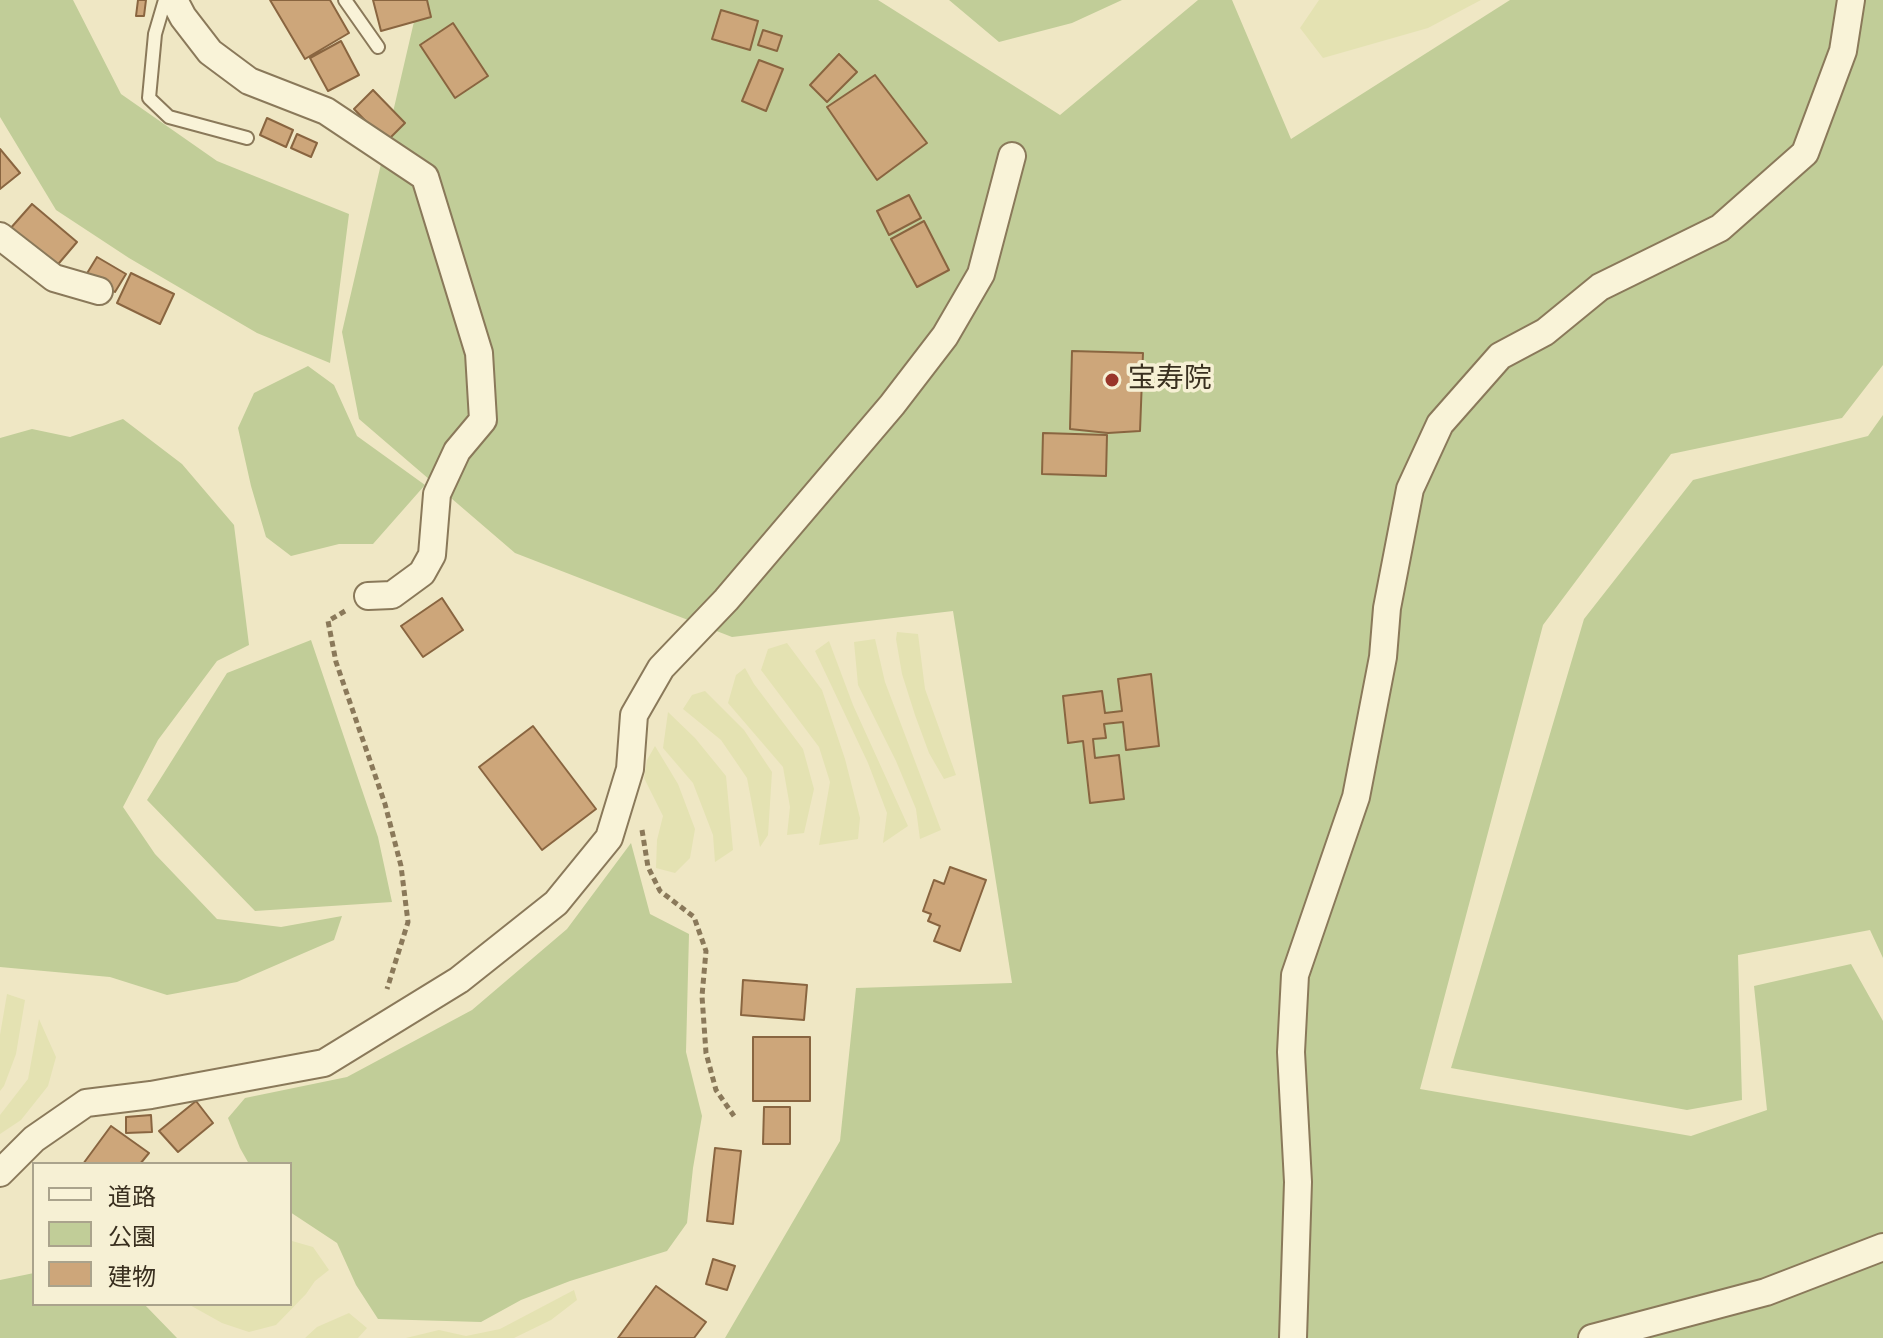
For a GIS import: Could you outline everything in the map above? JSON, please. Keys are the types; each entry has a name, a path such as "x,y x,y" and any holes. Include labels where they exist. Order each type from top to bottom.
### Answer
{"street":[{"path":"174,0 210,52 249,81 326,111 425,177 479,353 483,420 457,451 437,494 432,555 422,573 392,595 368,596"},
{"path":"1293,1338 1298,1182 1291,1052 1295,975 1356,797 1383,657 1387,608 1410,489 1440,424 1500,356 1545,332 1600,287 1720,228 1805,153 1843,51 1851,0"},
{"path":"0,1173 34,1139 86,1103 151,1095 324,1063 459,980 556,903 609,838 630,769 634,715 661,668 726,600 892,405 945,336 981,274 1012,156"},
{"path":"0,236 54,278 99,291"},
{"path":"1592,1338 1766,1292 1883,1247"}],"lane":[{"path":"165,0 155,34 149,98 169,117 247,138"},
{"path":"345,0 378,47"}],"path":[{"path":"368,596 328,621 336,662 385,804 401,866 408,922 388,987 378,999"},
{"path":"621,800 642,828 648,867 660,891 694,917 706,951 702,996 706,1053 716,1090 734,1116"}],"shaded area":[{"path":"1319,0 1481,0 1428,28 1323,58 1300,28"},
{"path":"897,632 918,634 925,689 956,775 944,779 929,753 902,674"},
{"path":"875,639 885,682 941,830 920,839 916,809 858,685 854,642"},
{"path":"829,641 853,705 908,826 883,843 887,813 868,763 815,651"},
{"path":"787,643 822,690 845,759 860,818 858,839 819,845 830,782 819,747 761,670 768,649"},
{"path":"745,668 803,749 814,789 804,833 787,835 790,807 783,767 728,703 736,675"},
{"path":"705,691 744,730 772,772 768,835 760,847 747,778 721,740 683,709 692,695"},
{"path":"668,712 695,738 726,776 733,850 715,862 713,835 693,783 663,748"},
{"path":"655,746 678,784 695,829 690,858 675,873 656,868 657,840 663,816 644,778 647,760"},
{"path":"7,994 25,1000 16,1054 0,1091 0,1035"},
{"path":"39,1019 56,1057 48,1086 21,1120 0,1134 0,1115 28,1079"},
{"path":"292,1241 313,1247 329,1270 315,1281 276,1325 249,1332 222,1323 192,1306 292,1306"},
{"path":"574,1290 577,1300 551,1320 514,1338 406,1338 439,1330 466,1336 500,1329"},
{"path":"349,1313 367,1328 358,1338 305,1338 317,1327"}],"green space":[{"path":"0,0 73,0 121,94 217,161 349,214 330,363 257,333 129,258 56,210 0,117"},
{"path":"419,0 878,0 1060,115 1198,0 1232,0 1291,139 1510,0 1883,0 1883,365 1842,418 1671,454 1543,625 1420,1089 1691,1136 1767,1110 1754,986 1851,964 1883,1021 1883,1338 725,1338 840,1141 856,988 1012,983 953,611 732,637 515,553 359,419 342,332"},
{"path":"949,0 1122,0 1072,23 999,42"},
{"path":"308,366 334,385 357,436 425,485 373,544 339,544 291,556 266,537 238,428 254,393"},
{"path":"1883,415 1883,958 1870,930 1738,955 1742,1100 1687,1110 1451,1068 1584,619 1693,480 1868,436"},
{"path":"123,419 182,464 234,525 249,645 217,661 158,740 123,807 155,854 217,919 281,927 342,916 334,940 237,982 167,995 110,977 0,967 0,438 32,429 70,437"},
{"path":"311,640 378,837 392,902 255,911 147,800 227,673"},
{"path":"631,843 650,914 689,934 686,1052 702,1116 687,1223 667,1251 570,1281 521,1300 481,1322 378,1319 356,1285 337,1243 292,1213 292,1162 248,1162 228,1118 245,1098 347,1077 472,1010 567,929"},
{"path":"32,1273 32,1306 146,1306 177,1338 0,1338 0,1280"}],"building":[{"path":"138,0 146,0 144,16 136,16"},
{"path":"270,0 330,0 349,33 305,59"},
{"path":"373,0 427,0 431,17 381,31"},
{"path":"721,10 758,21 750,50 712,39"},
{"path":"453,23 488,76 455,98 420,45"},
{"path":"763,30 782,36 777,51 758,45"},
{"path":"341,41 359,75 328,91 310,58"},
{"path":"839,54 857,72 827,102 810,85"},
{"path":"759,60 783,69 766,111 742,101"},
{"path":"875,75 927,143 877,180 827,107"},
{"path":"373,90 405,123 386,142 354,109"},
{"path":"267,118 293,130 286,147 260,135"},
{"path":"297,134 317,143 311,157 291,148"},
{"path":"0,149 20,173 0,189"},
{"path":"909,195 921,218 889,235 877,211"},
{"path":"32,204 77,242 54,269 9,230"},
{"path":"924,221 949,270 917,287 891,239"},
{"path":"97,257 126,274 115,292 86,275"},
{"path":"131,273 174,294 160,324 117,303"},
{"path":"1072,351 1143,353 1140,431 1108,433 1070,429"},
{"path":"1043,433 1107,435 1106,476 1042,474"},
{"path":"442,598 463,630 423,657 401,626"},
{"path":"1151,674 1159,746 1126,750 1123,722 1104,724 1106,738 1093,739 1095,758 1119,755 1124,799 1090,803 1083,741 1068,743 1063,696 1102,691 1105,713 1122,711 1118,679"},
{"path":"533,726 596,809 542,850 479,767"},
{"path":"950,867 986,880 960,951 934,941 940,926 928,921 931,914 923,911 934,880 944,884"},
{"path":"743,980 807,985 804,1020 741,1015"},
{"path":"753,1037 810,1037 810,1101 753,1101"},
{"path":"196,1101 213,1123 178,1152 159,1131"},
{"path":"764,1107 790,1107 790,1144 763,1144"},
{"path":"151,1115 152,1132 126,1133 126,1117"},
{"path":"111,1126 149,1153 142,1162 84,1162"},
{"path":"715,1148 741,1151 733,1224 707,1221"},
{"path":"713,1259 735,1266 727,1290 706,1284"},
{"path":"656,1286 706,1322 694,1338 618,1338"}],"place":[{"name":"宝寿院","path":"1112,380"}]}
